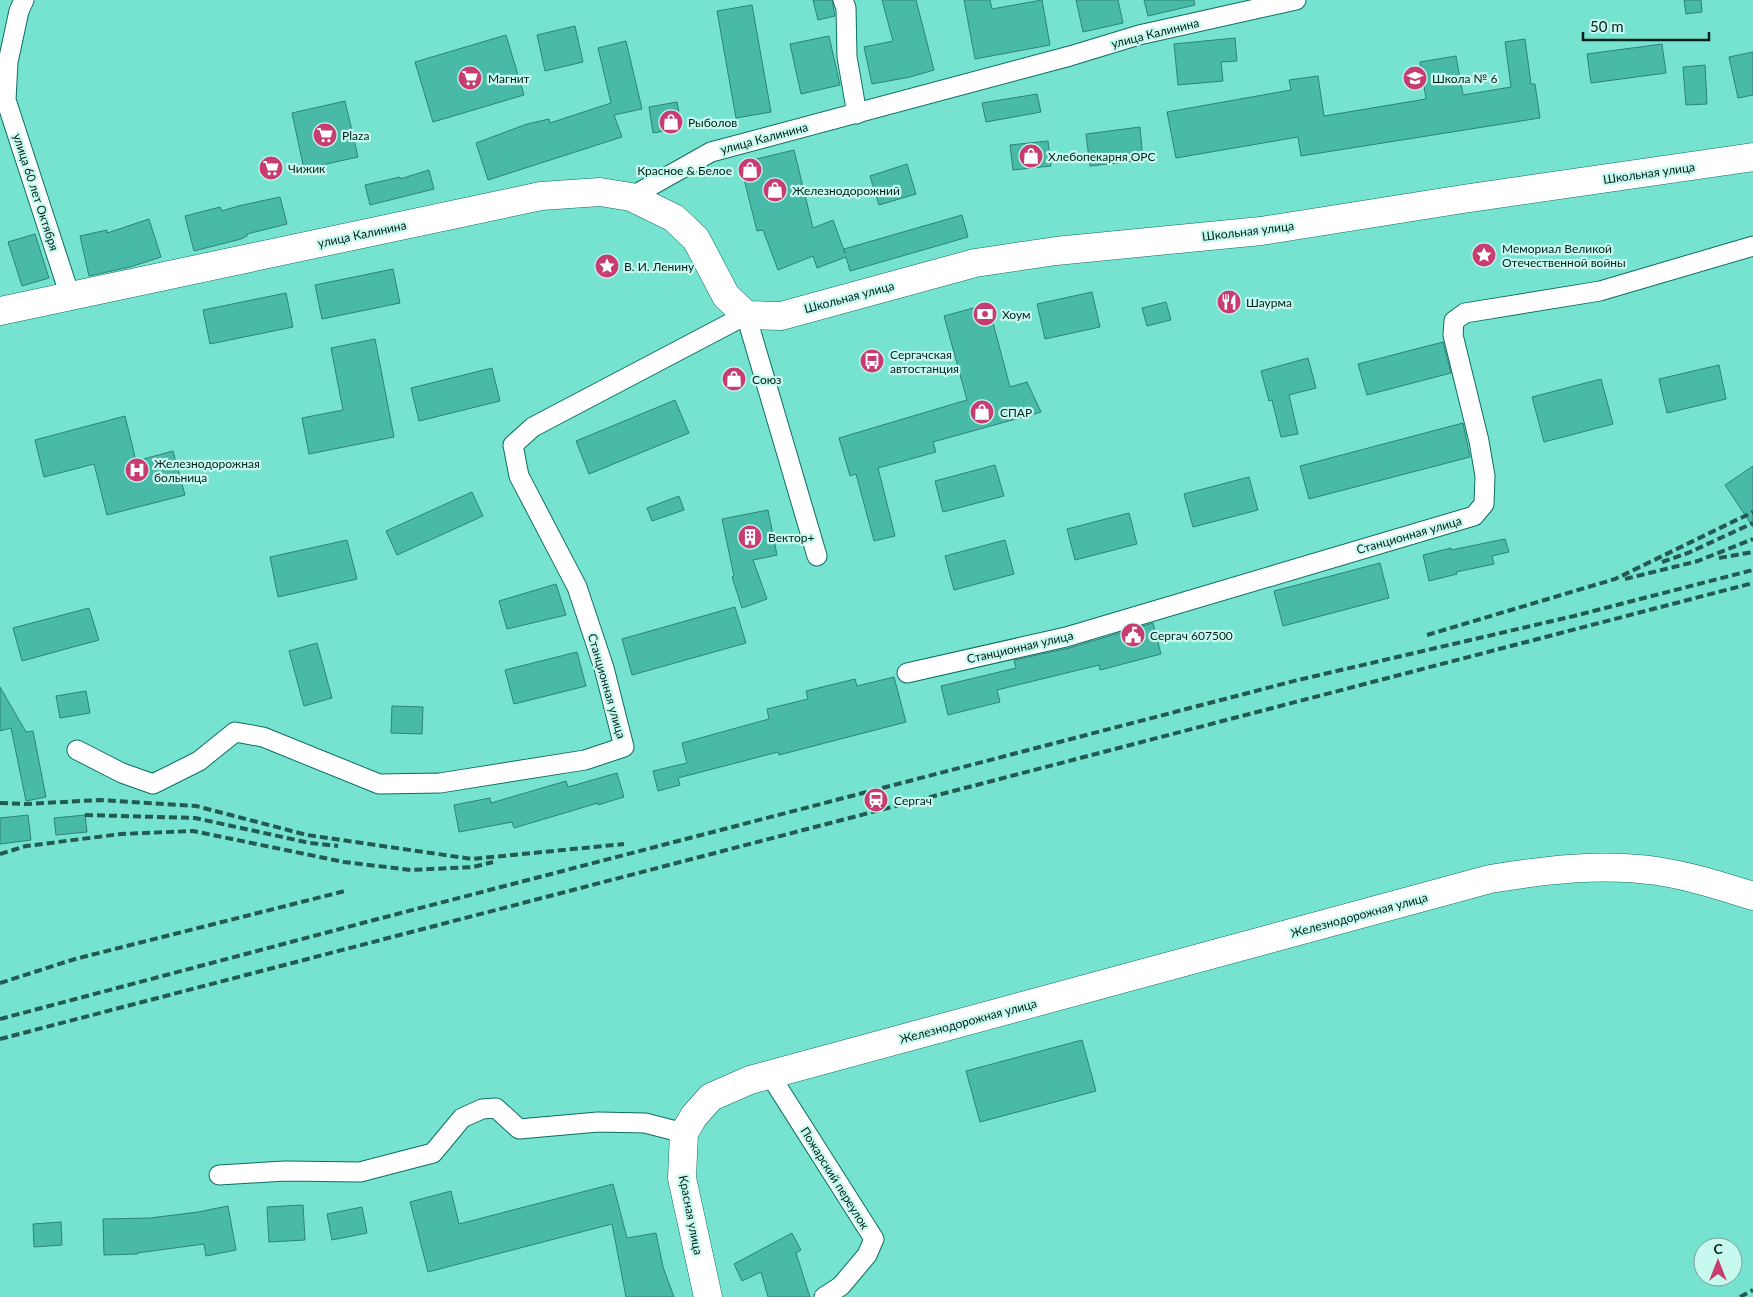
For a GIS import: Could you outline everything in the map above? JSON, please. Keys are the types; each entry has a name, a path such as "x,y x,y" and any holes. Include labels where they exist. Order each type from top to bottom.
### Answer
{"main road":[{"name":"Школьная улица","path":"746,315 781,316 976,263 1056,251 1262,231 1464,199 1753,157"},
{"name":"улица Калинина","path":"0,311 541,196 600,192 631,198"},
{"path":"631,198 674,218 696,240 726,296 746,315"},
{"name":"Железнодорожная улица","path":"684,1132 694,1116 711,1097 750,1080 1490,879 1548,870 1600,868 1656,871 1702,880 1753,896"},
{"name":"Красная улица","path":"684,1132 682,1178 708,1297"}],"street":[{"name":"улица 60 лет Октября","path":"24,0 19,11 8,62 6,100 70,296"},
{"path":"843,0 846,8 847,57 857,114"},
{"name":"улица Калинина","path":"631,198 711,152 857,114 1139,35 1296,0"},
{"name":"Станционная улица","path":"907,673 1066,637 1474,516 1484,504 1485,476 1479,440 1453,335 1454,321 1465,313 1600,291 1753,246"},
{"path":"746,315 817,556"},
{"name":"Станционная улица","path":"77,750 122,773 153,784 199,761 235,732 263,737 379,784 440,783 585,760 624,747 604,668 577,587 519,476 513,445 533,427 746,315"},
{"name":"Пожарский переулок","path":"770,1075 874,1239 867,1255 841,1286 824,1297"},
{"path":"220,1175 285,1171 360,1172 433,1153 462,1118 482,1110 496,1108 519,1129 617,1122 645,1123 684,1132"}],"building":[{"path":"813,0 832,0 835,16 818,20"},
{"path":"882,0 916,0 934,70 910,77 872,84 864,47 893,41"},
{"path":"964,0 990,0 992,9 1042,0 1050,45 975,59"},
{"path":"1076,0 1118,0 1123,23 1083,32"},
{"path":"1144,0 1194,0 1195,5 1148,16"},
{"path":"1684,0 1701,0 1702,12 1686,14"},
{"path":"752,5 771,112 736,118 717,11"},
{"path":"575,26 583,62 545,71 537,35"},
{"name":"Магнит","path":"506,35 524,95 433,122 415,62"},
{"path":"829,36 840,85 801,94 790,44"},
{"path":"1235,38 1237,61 1221,62 1223,81 1178,85 1174,44"},
{"path":"1525,39 1531,84 1535,84 1540,118 1301,156 1298,137 1176,158 1167,112 1291,90 1289,80 1318,76 1324,116 1426,99 1420,62 1456,56 1463,95 1511,87 1505,42"},
{"path":"626,41 642,109 614,115 622,137 488,180 476,143 527,124 549,119 550,123 611,103 598,48"},
{"path":"1662,44 1666,73 1591,83 1587,54"},
{"path":"1753,52 1753,95 1738,98 1729,57"},
{"path":"1705,65 1707,104 1686,105 1683,67"},
{"path":"1037,94 1041,112 986,122 982,103"},
{"name":"Plaza","path":"345,101 358,157 304,169 292,113"},
{"path":"677,102 682,128 653,133 649,107"},
{"path":"1140,127 1143,160 1090,166 1086,134"},
{"name":"Хлебопекарня ОРС","path":"1048,141 1051,166 1013,170 1010,145"},
{"path":"794,150 813,228 833,220 845,253 844,249 962,215 968,237 850,271 846,257 817,268 813,256 778,270 763,230 757,231 740,163"},
{"path":"907,164 916,194 879,205 870,176"},
{"path":"429,170 434,189 370,205 365,185 400,177 400,179"},
{"path":"280,197 287,224 247,234 247,236 241,239 194,251 185,216 220,207 222,211"},
{"path":"149,219 161,257 130,267 89,276 80,236 107,230 107,233"},
{"path":"35,234 49,278 22,286 8,242"},
{"path":"393,269 400,303 322,319 315,285"},
{"path":"1092,292 1100,327 1045,339 1037,304"},
{"path":"286,293 293,327 210,344 203,310"},
{"path":"1166,302 1171,320 1147,326 1142,308"},
{"path":"988,304 1010,387 1027,382 1041,412 933,442 936,452 878,468 895,536 874,541 856,474 850,476 839,438 967,400 944,316"},
{"path":"375,339 394,437 309,454 302,418 343,410 331,348"},
{"path":"1443,342 1451,373 1367,395 1358,364"},
{"path":"1308,358 1316,388 1289,395 1298,434 1281,437 1272,400 1269,401 1261,371"},
{"path":"1719,365 1726,399 1667,413 1659,379"},
{"path":"492,368 500,401 419,421 411,388"},
{"path":"1601,379 1613,424 1544,442 1532,397"},
{"path":"675,400 689,433 589,474 576,441"},
{"name":"Железнодорожная больница","path":"125,416 136,461 173,451 185,495 107,515 94,464 44,477 35,440"},
{"path":"1463,423 1470,457 1309,499 1300,466"},
{"path":"995,465 1004,496 943,512 935,481"},
{"path":"1753,466 1753,527 1725,485"},
{"path":"1249,477 1258,510 1193,527 1184,494"},
{"path":"472,492 483,516 397,555 386,531"},
{"path":"679,496 684,510 652,521 647,508"},
{"name":"Вектор+","path":"768,510 777,555 753,560 767,599 742,608 732,577 734,576 722,519"},
{"path":"1129,513 1137,544 1075,560 1067,529"},
{"path":"1505,539 1509,552 1492,556 1494,564 1456,572 1457,574 1429,581 1423,555 1451,548 1451,550"},
{"path":"347,540 357,579 278,597 270,557"},
{"path":"1005,540 1014,574 954,590 945,556"},
{"path":"1380,563 1389,598 1283,626 1274,591"},
{"path":"556,584 566,615 507,629 499,601"},
{"path":"735,607 746,643 632,675 622,639"},
{"path":"89,608 99,640 22,661 13,628"},
{"path":"1153,623 1161,654 1100,670 1099,665 997,690 1000,702 948,715 941,686 1016,668 1014,660 1069,648"},
{"path":"317,643 332,698 304,706 289,651"},
{"path":"577,652 586,686 514,704 505,670"},
{"path":"894,677 906,722 779,755 778,752 678,778 680,785 658,791 653,771 687,763 682,743 769,719 767,709 808,699 806,691 855,679 857,686"},
{"path":"0,687 26,732 33,731 46,797 26,801 11,728 0,731"},
{"path":"86,691 90,713 60,718 56,696"},
{"path":"392,706 423,707 422,734 391,733"},
{"path":"617,773 624,797 514,828 512,822 459,832 454,805 490,798 491,803 566,781 568,787"},
{"path":"28,815 31,840 0,844 0,818"},
{"path":"85,815 87,832 56,835 54,818"},
{"path":"1082,1040 1096,1091 980,1122 966,1071"},
{"path":"613,1184 627,1238 656,1233 663,1267 674,1297 626,1297 612,1224 428,1272 410,1202 451,1191 459,1224"},
{"path":"303,1205 305,1240 269,1242 267,1207"},
{"path":"228,1206 236,1250 206,1256 204,1244 138,1254 104,1255 103,1219 150,1218"},
{"path":"362,1207 367,1233 332,1240 327,1214"},
{"path":"61,1222 62,1245 34,1247 33,1224"},
{"path":"792,1233 801,1250 796,1253 810,1297 768,1297 761,1272 742,1281 734,1264"}],"railway":[{"path":"1427,635 1615,579 1753,512"},
{"path":"1662,562 1688,553 1753,523"},
{"path":"1625,579 1698,561 1753,539"},
{"path":"1719,558 1753,552"},
{"path":"0,1019 1298,680 1574,616 1753,570"},
{"path":"0,1039 1753,583"},
{"path":"0,803 26,804 99,800 196,806 307,835 472,859 624,844"},
{"path":"85,815 195,818 310,843 338,846"},
{"path":"0,854 26,846 121,834 193,831 344,862 411,870 473,867 493,862"},
{"path":"0,983 75,959 345,891"},
{"path":"1740,1297 1753,1290"}],"place":[{"name":"Магнит","path":"470,78"},
{"name":"Школа № 6","path":"1415,78"},
{"name":"Рыболов","path":"671,122"},
{"name":"Plaza","path":"325,135"},
{"name":"Хлебопекарня ОРС","path":"1031,156"},
{"name":"Чижик","path":"271,168"},
{"name":"Красное & Белое","path":"750,170"},
{"name":"Железнодорожний","path":"775,190"},
{"name":"Мемориал Великой Отечественной войны","path":"1484,255"},
{"name":"В. И. Ленину","path":"607,266"},
{"name":"Шаурма","path":"1229,302"},
{"name":"Хоум","path":"985,314"},
{"name":"Сергачская автостанция","path":"872,361"},
{"name":"Союз","path":"734,379"},
{"name":"СПАР","path":"982,412"},
{"name":"Железнодорожная больница","path":"137,470"},
{"name":"Вектор+","path":"750,537"},
{"name":"Сергач 607500","path":"1133,635"},
{"name":"Сергач","path":"876,800"}]}
